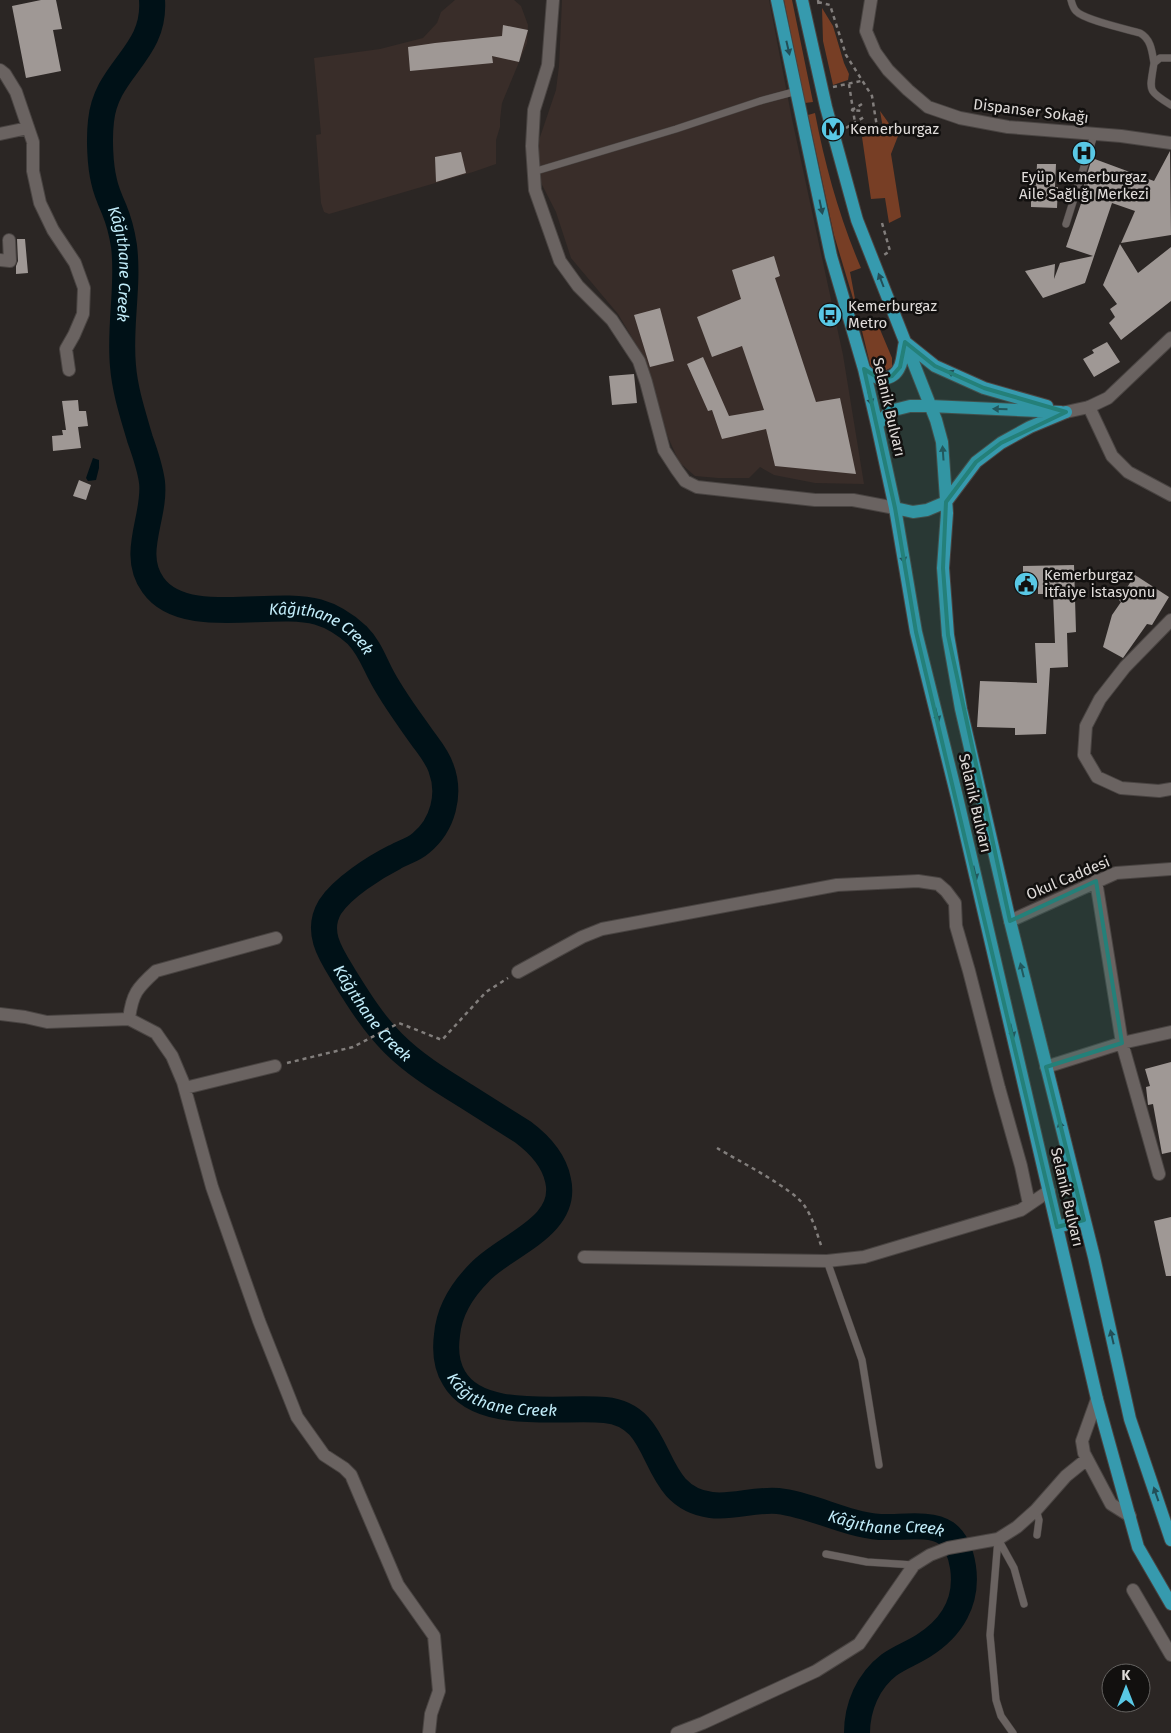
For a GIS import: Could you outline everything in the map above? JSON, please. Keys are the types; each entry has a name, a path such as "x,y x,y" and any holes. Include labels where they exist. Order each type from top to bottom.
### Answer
{"main road":[{"name":"Selanik Bulvarı","path":"777,0 831,256 864,369 877,425 895,508 916,632 957,797 1097,1399 1138,1547 1171,1604"},
{"name":"Selanik Bulvarı","path":"802,0 826,106 857,220 930,406 942,442 947,513 943,568 948,635 961,709 1130,1419 1171,1540"},
{"path":"864,369 870,376 880,379 892,376 900,367 905,342 935,366 984,388 1066,412"},
{"path":"877,425 890,411 910,406 1066,412"},
{"path":"895,508 913,512 927,510 946,502 976,462 1001,443 1030,427 1066,412"},
{"path":"1057,1227 1084,1220"}],"street":[{"path":"553,0 548,65 534,110 532,146 535,190 560,262 578,286 612,320 639,361 664,450 677,470 685,481 697,487 712,490 815,500 853,500 895,508"},
{"name":"Dispanser Sokağı","path":"871,0 866,31 875,52 888,70 928,106 960,118 1008,126 1121,136 1171,143"},
{"path":"0,70 5,74 16,92 33,142 33,172 40,202 53,230 75,263 84,288 83,314 66,348 69,370"},
{"path":"0,134 28,128"},
{"path":"0,260 10,262 9,240"},
{"path":"1066,412 1089,408 1108,398 1171,338"},
{"path":"1089,408 1112,456 1128,472 1171,495"},
{"path":"1171,620 1125,667 1100,699 1086,726 1084,755 1097,777 1121,788 1159,791 1171,789"},
{"name":"Okul Caddesi","path":"1010,921 1116,873 1171,869"},
{"path":"518,972 582,937 602,929 837,885 918,881 938,884 946,890 955,903 956,926 1021,1166 1029,1204"},
{"path":"1096,881 1122,1043 1159,1174"},
{"path":"129,1018 131,1000 141,984 156,971 276,938"},
{"path":"0,1014 47,1022 129,1018 156,1033 172,1056 185,1088 212,1187 259,1321 297,1417 324,1455 351,1475 398,1585 434,1636 439,1691 431,1714 429,1733"},
{"path":"1046,1067 1122,1043 1171,1032"},
{"path":"185,1088 275,1066"},
{"path":"584,1257 827,1261 864,1257 1021,1210 1049,1191"},
{"path":"1097,1399 1082,1441 1084,1453 1111,1504 1130,1516"},
{"path":"677,1733 816,1671 859,1644 914,1565 930,1555 948,1548 998,1539 1017,1527 1036,1510 1066,1476 1087,1459"},
{"path":"1133,1590 1171,1655"}],"lane":[{"path":"1071,0 1077,12 1146,36 1154,63 1150,86 1152,92 1171,104"},
{"path":"1154,63 1160,58 1171,58"},
{"path":"533,172 797,91"},
{"path":"1066,224 1094,135"},
{"path":"827,1261 862,1360 879,1465"},
{"path":"1036,1510 1039,1520 1037,1534"},
{"path":"998,1539 1014,1568 1024,1604"},
{"path":"998,1539 990,1635 996,1700 1001,1716 1013,1733"},
{"path":"826,1554 867,1562 914,1565"}],"path":[{"path":"818,2 830,5 846,55 872,96 877,127"},
{"path":"832,88 861,81"},
{"path":"849,84 855,123"},
{"path":"852,110 862,104"},
{"path":"852,110 863,111"},
{"path":"846,128 864,117"},
{"path":"855,123 865,125"},
{"path":"874,263 890,251 882,224"},
{"path":"275,1066 353,1047 399,1023 442,1040 486,992 518,972"},
{"path":"717,1148 784,1188 804,1204 813,1222 827,1261"}],"highlighted area":[{"path":"905,342 935,366 984,388 1066,412 1001,443 976,462 946,502 943,568 948,635 1010,921 1096,881 1122,1043 1046,1067 1084,1220 1057,1227 916,632 895,508 864,369 880,379 892,376 900,367"}],"shaded area":[{"path":"455,0 514,0 521,6 528,25 527,43 502,103 500,127 496,140 496,164 329,214 324,212 321,203 316,135 321,134 314,58 380,49 423,38 437,23 441,12"},
{"path":"562,0 769,0 792,119 843,355 864,484 815,483 774,475 760,467 749,478 695,476 679,462 668,437 640,351 618,314 571,258 556,212 539,179 539,140 556,90"},
{"path":"784,0 792,0 813,102 805,103"},
{"path":"822,8 833,26 849,74 848,80 833,85 823,41"},
{"path":"880,111 898,136 891,154 901,217 889,223 885,198 871,199 862,137 884,134"},
{"path":"815,113 823,153 834,192 846,231 861,268 850,272 858,315 834,235 808,115"},
{"path":"879,327 892,358 892,367 882,371 871,368 862,331"},
{"path":"93,458 99,460 99,468 96,480 88,481 86,478"}],"building":[{"path":"41,0 56,0 62,29 53,30 61,71 26,78 12,6"},
{"path":"503,25 528,30 519,62 492,56 493,63 410,71 408,47 502,36"},
{"path":"1170,151 1171,235 1121,243 1135,211 1112,203 1085,283 1043,298 1025,271 1055,264 1054,279 1060,263 1093,256 1066,247 1085,192 1082,191 1092,158 1154,181"},
{"path":"461,152 466,173 436,182 435,157"},
{"path":"1037,164 1056,164 1055,187 1058,187 1057,208 1031,207 1031,185 1036,185"},
{"path":"17,239 25,239 28,273 16,274 18,261"},
{"path":"1120,244 1138,273 1171,247 1171,301 1121,340 1109,323 1115,317 1110,309 1117,304 1103,285"},
{"path":"774,256 780,276 775,278 816,402 840,398 856,474 775,466 766,429 722,439 712,410 708,411 687,364 703,357 729,416 764,410 742,346 712,357 697,317 741,299 732,270"},
{"path":"660,308 674,361 650,367 634,315"},
{"path":"1107,342 1120,362 1094,377 1083,359 1094,353 1092,350"},
{"path":"634,374 637,403 612,405 609,376"},
{"path":"78,400 79,411 86,411 88,426 78,427 81,448 53,451 52,436 63,435 62,430 66,430 62,401"},
{"path":"79,480 91,485 86,500 73,496"},
{"path":"1074,565 1076,632 1067,633 1068,667 1050,668 1046,734 1015,735 1015,728 977,727 980,681 1037,683 1035,643 1055,643 1053,594 1038,594 1038,585 1023,585 1023,566"},
{"path":"1135,575 1169,597 1152,625 1147,624 1123,658 1103,647 1112,615"},
{"path":"1171,1062 1171,1152 1162,1154 1153,1104 1148,1105 1146,1087 1150,1086 1145,1069"},
{"path":"1171,1217 1171,1276 1166,1276 1154,1221"}],"waterway":[{"name":"Kâğıthane Creek","path":"152,0 151,19 146,34 139,48 120,74 105,103 100,135 104,181 119,223 124,246 125,276 122,336 124,375 152,482 151,508 144,548 147,573 153,585 167,598 185,606 230,610 277,608 318,612 344,624 364,644 394,697 437,759 444,778 445,798 440,818 429,836 415,847 369,872 335,900 326,916 324,925 326,943 334,960 361,1002 393,1043 428,1072 523,1132 540,1147 549,1159 558,1180 559,1196 554,1210 545,1223 491,1262 468,1286 458,1301 448,1326 446,1341 446,1352 451,1373 466,1392 482,1401 501,1406 545,1410 605,1410 625,1415 639,1426 649,1440 666,1473 676,1487 690,1499 719,1506 778,1501 804,1506 841,1519 867,1525 932,1528 950,1536 958,1548 961,1557 964,1579 963,1591 956,1612 950,1622 933,1639 889,1665 875,1679 865,1695 859,1714 857,1733"}],"place":[{"name":"Kemerburgaz","path":"833,129"},
{"name":"Eyüp Kemerburgaz Aile Sağlığı Merkezi","path":"1084,153"},
{"name":"Kemerburgaz Metro","path":"830,315"},
{"name":"Kemerburgaz İtfaiye İstasyonu","path":"1026,584"}]}
